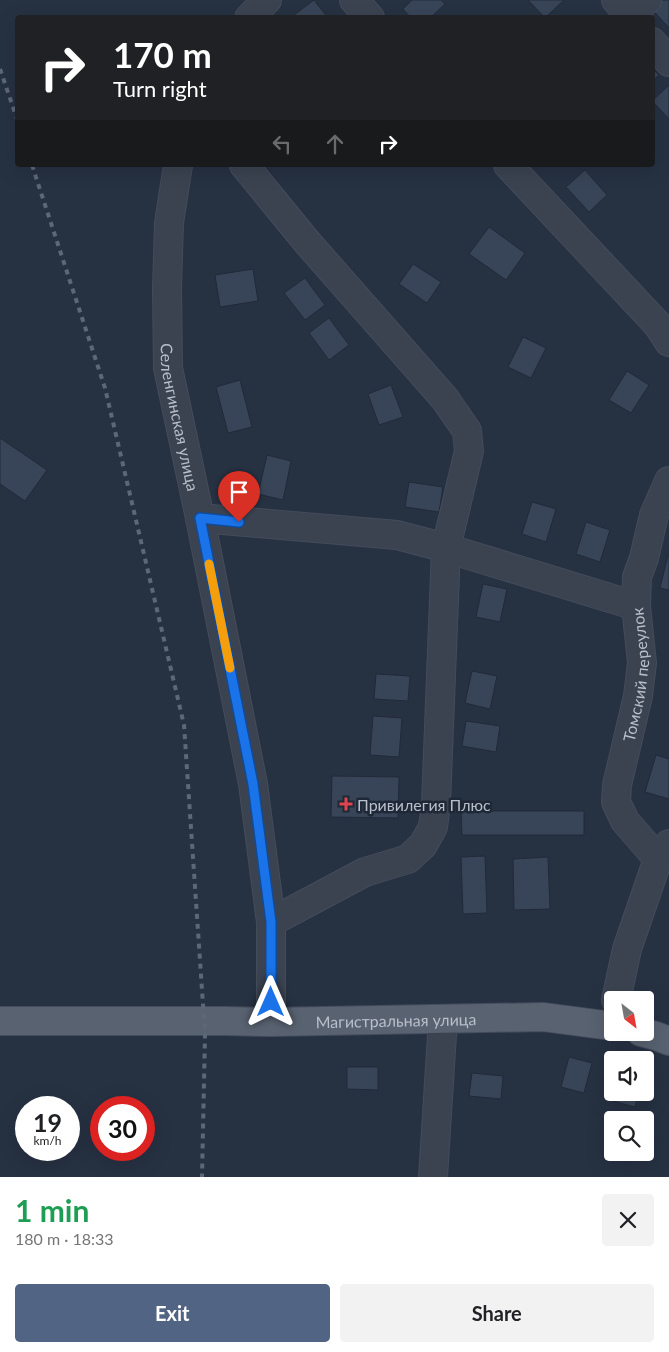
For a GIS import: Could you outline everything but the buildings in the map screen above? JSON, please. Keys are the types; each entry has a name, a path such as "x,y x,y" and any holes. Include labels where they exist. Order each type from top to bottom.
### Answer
{"main road":[{"name":"Магистральная улица","path":"0,1021 271,1022 604,1017"},
{"path":"654,1035 669,1042"}],"street":[{"path":"252,15 266,0"},
{"path":"354,0 367,15"},
{"path":"655,46 669,62"},
{"name":"Селенгинская улица","path":"178,167 169,223 167,288 168,368 253,784 271,922 271,1022"},
{"path":"246,167 307,242 445,399 468,431 469,451 446,548 436,804 433,827 423,845 408,859 365,872 271,922"},
{"path":"510,167 663,333"},
{"name":"Томский переулок","path":"663,851 625,820 616,802 617,785 638,696 642,663 636,606 637,577 644,558 654,515 669,481"},
{"path":"200,518 397,535 636,606"},
{"path":"618,991 627,949 663,851"},
{"path":"433,1177 443,1019"}],"railway":[{"path":"0,69 15,113"},
{"path":"33,167 105,388 184,725 205,1034 202,1177"}],"slow traffic":[{"path":"209,564 230,668"}],"place":[{"name":"Привилегия Плюс","path":"346,804"}],"route":[{"path":"239,522 200,518 253,784 271,922 271,1002"}]}
